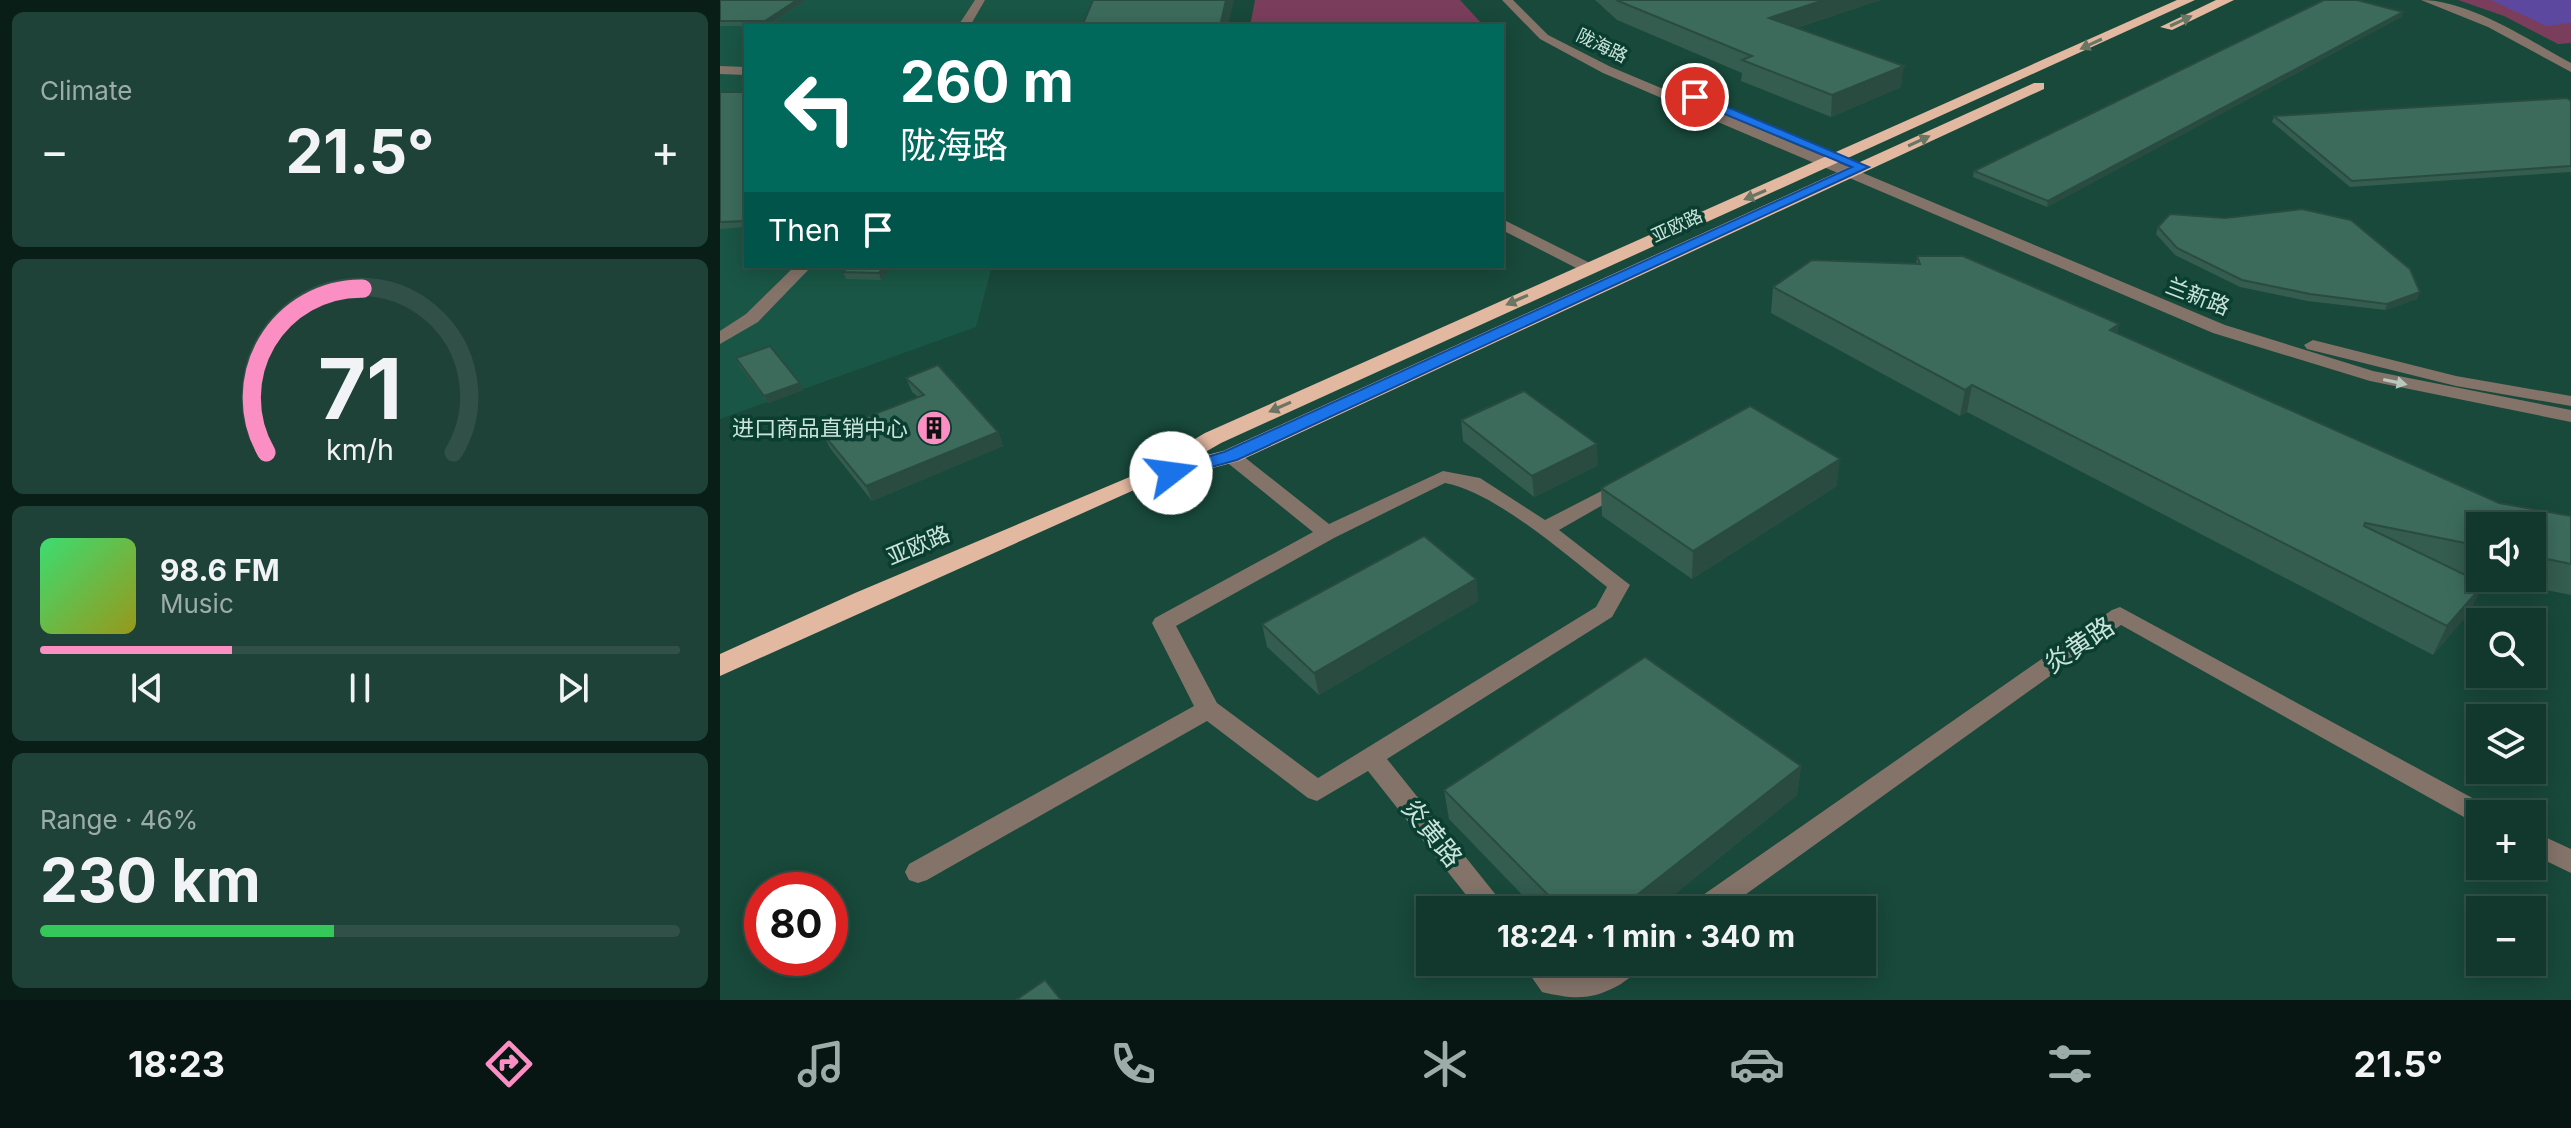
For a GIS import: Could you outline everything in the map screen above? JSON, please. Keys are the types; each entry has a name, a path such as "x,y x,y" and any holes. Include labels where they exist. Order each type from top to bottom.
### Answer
{"highway":[{"name":"亚欧路","path":"1140,481 1231,456 2188,0"},
{"path":"2146,37 2227,0"},
{"name":"亚欧路","path":"720,666 864,599 1140,481 1213,438 1588,268 2051,81"}],"street":[{"path":"965,24 980,0"},
{"name":"陇海路","path":"1507,0 1544,37 1575,54 1844,166"},
{"name":"陇海路","path":"1521,0 1558,34 1588,51 1844,166"},
{"path":"2426,0 2492,25 2571,68"},
{"path":"720,70 744,71"},
{"name":"兰新路","path":"1844,166 2152,288 2302,342 2456,381 2571,401"},
{"name":"兰新路","path":"1844,166 2144,299 2283,350 2384,380 2571,416"},
{"path":"1504,225 1588,268"},
{"path":"720,339 752,318 802,268"},
{"path":"1231,456 1327,533"},
{"path":"1443,477 1473,482 1544,529 1619,585 1604,612 1317,791 1208,709 1163,623 1327,533 1443,477"},
{"path":"1544,529 1642,477"},
{"name":"炎黄路","path":"1723,896 2120,615 2466,806"},
{"path":"918,872 1208,709"},
{"name":"炎黄路","path":"1371,757 1483,896"},
{"path":"2546,849 2571,862"},
{"path":"1546,976 1552,983 1591,989 1609,976"}],"shaded area":[{"path":"720,0 1130,0 1122,24 744,24 744,268 991,268 976,327 720,419"},
{"path":"1255,0 1460,0 1482,24 1250,24"},
{"path":"2458,0 2571,0 2571,43 2558,44 2504,16"},
{"path":"2491,0 2571,0 2571,23 2546,26"}],"building":[{"path":"720,0 797,0 765,21 720,21"},
{"path":"1093,0 1226,0 1220,24 1083,24"},
{"path":"1616,0 1824,0 1769,18 1904,66 1832,95 1742,60 1752,56"},
{"path":"2324,0 2357,0 2403,12 2048,201 1974,171"},
{"path":"720,92 744,92 744,221 720,222"},
{"path":"2567,98 2571,101 2571,166 2352,181 2274,116"},
{"path":"2302,209 2351,220 2410,269 2420,292 2387,304 2310,294 2242,280 2177,248 2158,227 2170,214 2225,218"},
{"path":"1917,256 1963,256 2119,324 2110,330 2499,503 2571,516 2571,564 2546,559 2546,512 2466,512 2466,543 2365,523 2364,526 2466,575 2466,592 2477,592 2447,626 1972,385 1965,390 1773,287 1812,260 1920,264"},
{"path":"847,268 883,268 879,273 843,272"},
{"path":"770,346 800,383 764,396 736,358"},
{"name":"进口商品直销中心","path":"938,365 998,432 866,486 823,434 924,395 906,378"},
{"path":"1524,391 1597,444 1532,476 1461,420"},
{"path":"1750,406 1840,459 1693,551 1601,488"},
{"path":"1424,536 1476,579 1314,673 1262,624"},
{"path":"1645,657 1801,766 1636,896 1549,896 1444,790"},
{"path":"1045,980 1061,1000 1016,1000"}],"place":[{"name":"进口商品直销中心","path":"934,428"}],"route":[{"path":"1171,473 1231,456 1863,167 1695,97"}]}
